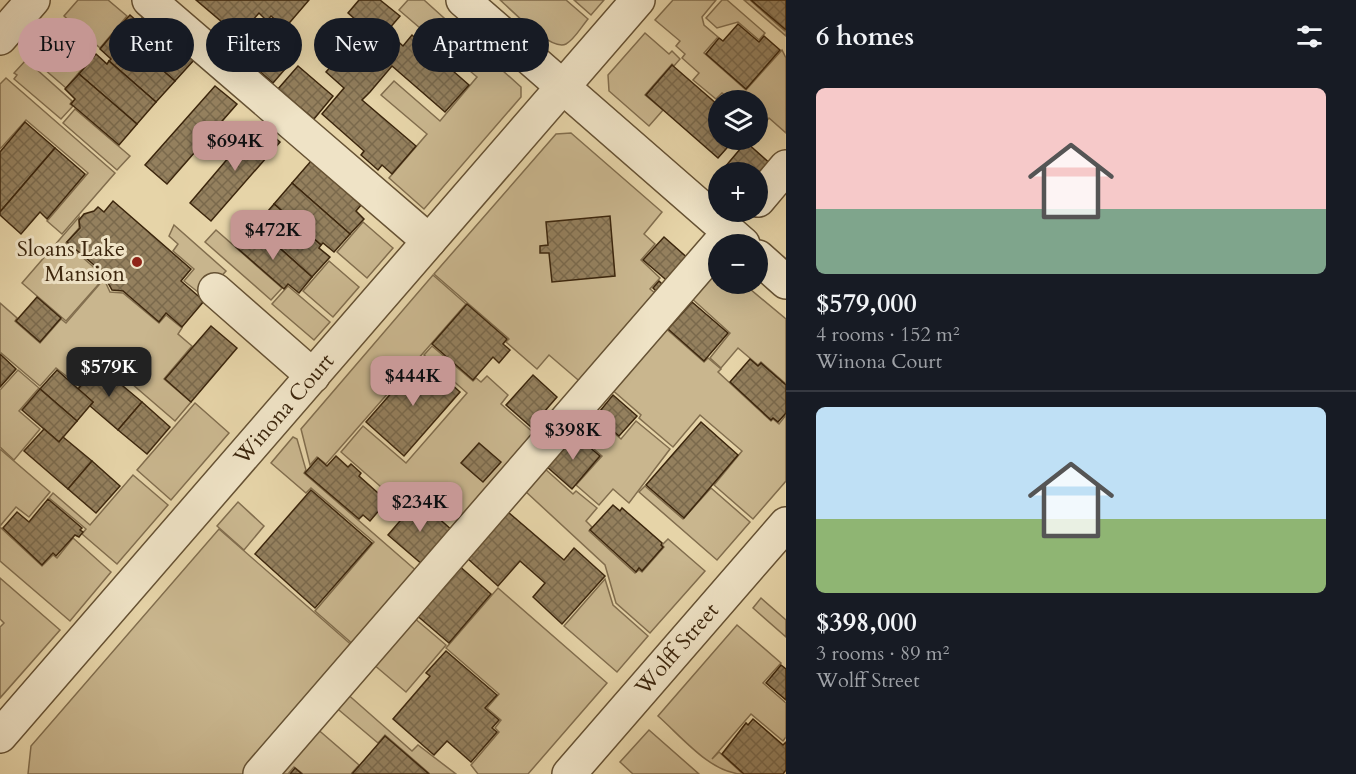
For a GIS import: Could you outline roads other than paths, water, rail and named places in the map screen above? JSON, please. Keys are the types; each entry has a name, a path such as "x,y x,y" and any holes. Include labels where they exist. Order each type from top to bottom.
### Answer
{"street":[{"path":"0,38 33,0"},
{"path":"149,0 429,241"},
{"path":"463,0 729,234"},
{"name":"Winona Court","path":"0,736 638,0"},
{"path":"768,188 786,167"},
{"path":"260,774 708,262"},
{"path":"768,266 786,282"},
{"path":"215,290 313,376"},
{"name":"Wolff Street","path":"569,774 786,524"}],"place":[{"name":"Sloans Lake Mansion","path":"137,262"}]}
